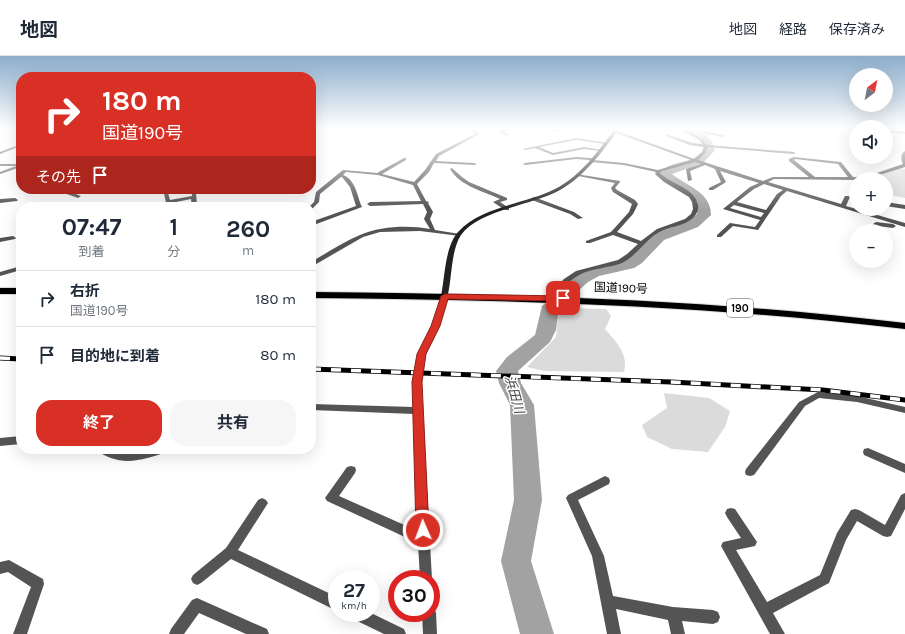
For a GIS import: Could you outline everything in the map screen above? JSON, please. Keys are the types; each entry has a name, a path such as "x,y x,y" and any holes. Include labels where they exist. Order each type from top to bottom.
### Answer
{"highway":[{"path":"0,291 16,291"},
{"name":"国道190号","path":"316,295 574,298 747,308 905,326"}],"street":[{"path":"415,184 434,162 434,158 436,156"},
{"path":"425,570 417,382 422,354 435,326 445,296 455,242 458,234 477,220 558,189 578,175 595,156"},
{"path":"683,156 719,169 905,224"},
{"path":"525,164 576,158 624,164 658,172 694,160 700,156"},
{"path":"884,172 903,166 905,164 903,156"},
{"path":"814,179 791,160 794,158 840,163 849,174"},
{"path":"378,174 404,159"},
{"path":"434,162 474,164"},
{"path":"690,180 688,170 704,164"},
{"path":"0,165 16,166"},
{"path":"0,173 16,168"},
{"path":"452,169 453,172 464,182 505,199 496,202 507,209"},
{"path":"711,189 724,182 717,170 719,169"},
{"path":"316,202 318,193 339,175 350,170 378,174 415,184 426,202 430,212 427,219 433,229"},
{"path":"550,298 574,275 591,268 618,262 630,254 655,232 691,218 696,207 694,200 689,195 664,180 658,172"},
{"path":"316,222 359,206 355,198 353,186 344,176 339,175"},
{"path":"578,175 618,182 613,188 614,191 633,200 635,207 613,233 588,242"},
{"path":"763,220 726,210 752,188 773,178 849,179"},
{"path":"719,236 732,224 756,229 779,195 787,189"},
{"path":"72,194 78,196"},
{"path":"194,194 194,202"},
{"path":"176,202 193,197"},
{"path":"843,206 847,197 849,197"},
{"path":"534,199 572,213 580,218"},
{"path":"0,201 15,200"},
{"path":"370,204 426,202"},
{"path":"734,203 768,212"},
{"path":"893,205 905,207"},
{"path":"893,226 905,229"},
{"path":"316,261 368,233 389,229 433,229 458,234"},
{"path":"613,233 641,243"},
{"path":"0,240 13,238"},
{"path":"0,274 16,269"},
{"path":"750,472 802,404 813,397 818,396 857,399 905,410"},
{"path":"316,407 418,411"},
{"path":"0,442 16,440"},
{"path":"868,452 905,469"},
{"path":"112,454 119,458 130,458 148,454"},
{"path":"351,470 330,498 423,539"},
{"path":"605,481 572,498 598,556 614,634"},
{"path":"764,611 825,579 841,537 855,514 887,532 905,498"},
{"path":"197,579 230,552 262,503"},
{"path":"731,513 751,542 727,546 778,634"},
{"path":"230,552 328,600"},
{"path":"0,568 9,566 38,584 20,634"},
{"path":"607,601 673,614 713,617"},
{"path":"176,634 197,605 262,634"},
{"path":"673,614 678,634"},
{"path":"374,622 399,634"},
{"path":"429,622 430,634"}],"shaded area":[{"path":"898,168 905,169 905,198 893,195 893,172 889,172"},
{"path":"566,308 606,309 611,316 605,329 623,354 625,360 624,372 544,371 527,367 556,337 558,317"},
{"path":"664,393 709,398 730,411 725,427 708,452 672,449 647,437 642,425 667,408"}],"waterway":[{"name":"浜田川","path":"537,634 516,561 528,500 522,405 510,383 507,371 510,366 539,343 545,334 548,313 551,306 582,278 594,272 628,265 636,260 659,237 693,224 704,215 702,201 691,191 665,174 669,170 693,163 705,156"}],"railway":[{"path":"0,358 16,359"},
{"path":"316,369 671,382 823,390 905,400"}],"route":[{"path":"423,530 417,382 422,354 432,335 445,296 563,298"}]}
